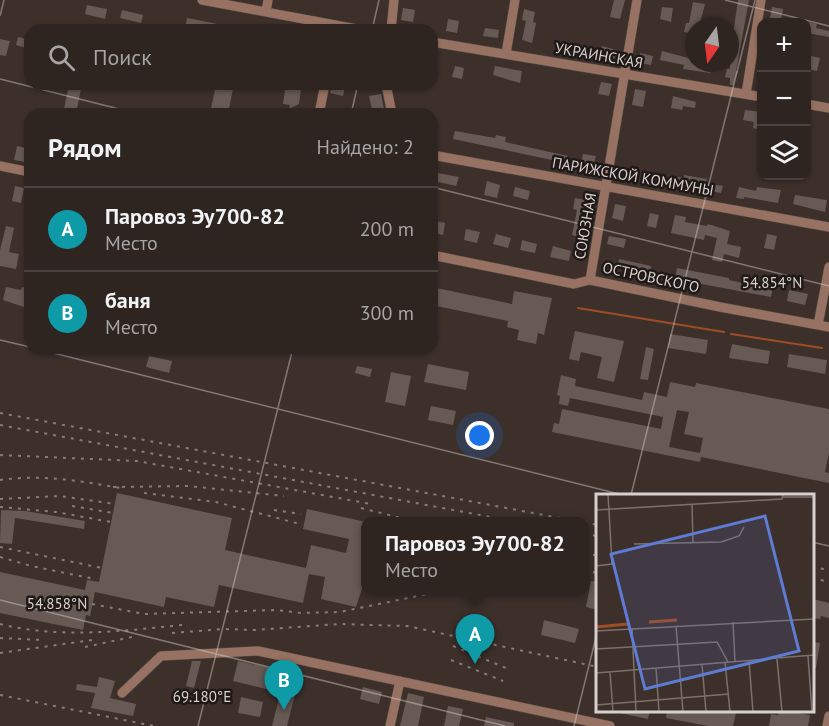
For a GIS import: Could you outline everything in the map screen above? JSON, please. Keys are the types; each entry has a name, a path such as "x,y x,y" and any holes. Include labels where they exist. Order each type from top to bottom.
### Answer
{"street":[{"path":"202,0 318,24"},
{"path":"266,12 268,0"},
{"path":"392,24 394,0"},
{"path":"506,54 515,0"},
{"name":"СОЮЗНАЯ","path":"590,280 637,0"},
{"path":"746,94 761,0"},
{"name":"УКРАИНСКАЯ","path":"438,43 757,96"},
{"path":"320,108 324,90"},
{"path":"387,90 391,108"},
{"path":"811,105 829,108"},
{"name":"ПАРИЖСКОЙ КОММУНЫ","path":"438,156 829,226"},
{"path":"0,166 24,171"},
{"name":"ОСТРОВСКОГО","path":"438,256 574,284 590,280 829,327"},
{"path":"818,325 829,267"},
{"path":"122,693 161,656 258,651 610,726"},
{"path":"390,726 400,681"},
{"path":"827,726 829,716"}],"building":[{"path":"614,0 625,0 620,19 610,17"},
{"path":"738,0 749,0 739,55 739,18 735,18"},
{"path":"693,2 705,4 701,18 690,18"},
{"path":"87,5 107,9 105,19 85,14"},
{"path":"662,7 673,8 671,22 660,19"},
{"path":"772,7 783,9 781,18 770,18"},
{"path":"403,8 415,10 413,22 401,20"},
{"path":"524,9 535,12 533,22 536,23 532,43 522,40 526,21 522,20"},
{"path":"122,10 143,15 141,23 120,18"},
{"path":"187,18 218,24 186,24"},
{"path":"448,19 459,21 457,33 446,31"},
{"path":"811,23 817,24 816,28 829,31 829,37 811,34"},
{"path":"485,28 499,30 498,38 483,36"},
{"path":"18,37 24,38 24,47 16,45"},
{"path":"0,39 10,41 6,56 0,55"},
{"path":"602,46 616,50 615,58 600,54"},
{"path":"662,51 685,57 685,69 683,69 684,65 660,60"},
{"path":"640,53 653,56 651,65 639,63"},
{"path":"811,56 820,58 817,71 811,70"},
{"path":"455,66 464,68 462,79 452,77"},
{"path":"495,66 522,71 520,83 493,75"},
{"path":"726,72 738,72 733,85 730,85 730,78 725,77"},
{"path":"601,82 612,84 609,96 598,94"},
{"path":"635,89 646,91 643,107 632,105"},
{"path":"68,90 81,90 77,108 64,108"},
{"path":"215,90 233,90 229,108 211,108"},
{"path":"285,90 301,90 299,104 289,108 290,105 283,104"},
{"path":"331,90 344,90 343,96 330,93"},
{"path":"381,94 384,108 372,108 369,96"},
{"path":"673,96 696,102 695,108 683,106 682,110 671,108"},
{"path":"745,110 757,111 757,129 753,128 754,122 743,120"},
{"path":"455,131 495,138 496,135 506,137 505,142 568,156 566,163 453,139"},
{"path":"17,146 24,148 24,162 14,160"},
{"path":"583,154 596,156 593,167 581,164"},
{"path":"438,173 459,177 456,186 438,182"},
{"path":"669,175 707,179 706,183 723,186 721,193 667,183"},
{"path":"487,181 500,185 497,198 484,195"},
{"path":"15,186 24,188 21,203 12,201"},
{"path":"515,187 530,191 528,200 513,196"},
{"path":"739,187 756,191 757,187 781,190 778,203 744,197 744,199 736,198"},
{"path":"795,195 827,200 825,212 793,204"},
{"path":"575,198 586,200 579,237 572,235 577,210 573,209"},
{"path":"615,204 626,206 623,221 612,218"},
{"path":"650,213 659,215 656,228 647,226"},
{"path":"675,215 686,217 685,222 707,226 708,224 730,231 727,244 741,247 739,258 724,254 722,262 712,260 717,238 705,235 704,240 671,233"},
{"path":"438,221 445,223 443,235 438,234"},
{"path":"6,226 14,228 9,252 19,254 16,269 0,266 0,250"},
{"path":"466,229 480,232 477,243 464,240"},
{"path":"496,234 511,238 508,248 493,244"},
{"path":"767,234 777,236 774,250 764,248"},
{"path":"609,236 626,239 624,248 607,244"},
{"path":"522,240 537,244 535,253 520,250"},
{"path":"553,246 571,251 569,261 550,257"},
{"path":"619,259 651,266 650,274 617,266"},
{"path":"677,268 761,287 761,285 773,287 771,297 675,279"},
{"path":"6,287 21,290 24,288 24,307 3,300"},
{"path":"438,288 512,304 514,291 552,298 544,335 538,333 536,344 517,340 519,330 507,327 508,321 438,306"},
{"path":"789,290 808,294 805,305 787,301"},
{"path":"575,331 624,341 614,382 597,378 602,357 581,352 579,361 569,359"},
{"path":"670,334 708,340 706,354 668,348"},
{"path":"732,344 770,351 768,364 729,358"},
{"path":"646,347 654,349 648,380 640,379"},
{"path":"789,354 827,360 825,374 787,367"},
{"path":"149,356 172,361 169,373 146,367"},
{"path":"428,364 469,372 466,390 424,382"},
{"path":"357,366 372,369 370,377 355,373"},
{"path":"391,372 411,376 405,406 385,402"},
{"path":"561,375 576,379 575,386 642,400 644,392 667,397 670,382 695,387 696,383 829,409 829,453 825,472 829,473 829,483 701,457 700,462 552,432 554,423 559,424 562,409 661,429 663,417 570,398 568,406 559,404 560,396 557,395","holes":["677,410 689,412 684,434 703,438 700,453 669,447"]},
{"path":"431,406 456,411 453,425 428,420"},
{"path":"117,493 232,518 225,550 306,568 311,545 346,553 349,539 303,529 307,509 361,521 361,592 356,607 321,599 325,577 309,574 303,603 219,585 214,607 166,597 164,607 95,592 90,616 86,615 83,630 0,613 0,572 85,590 87,580 99,582"},
{"path":"1,510 25,511 85,521 84,529 15,518 12,544 0,543"},
{"path":"591,581 596,582 596,610 586,607"},
{"path":"814,599 829,603 829,618 821,616 820,619 814,618"},
{"path":"544,620 579,629 575,643 541,635"},
{"path":"814,642 820,643 816,668 814,668"},
{"path":"192,661 201,661 194,688 186,686"},
{"path":"238,661 275,669 270,690 233,681"},
{"path":"99,677 115,681 110,698 136,704 133,716 91,708 95,693 76,690 77,684 97,687"},
{"path":"363,687 382,692 379,704 360,699"},
{"path":"281,691 295,694 287,726 272,726"},
{"path":"408,693 424,697 418,726 400,726"},
{"path":"241,697 263,702 260,717 238,713"},
{"path":"448,706 463,709 459,726 444,726"},
{"path":"615,711 650,711 648,719"},
{"path":"667,711 736,713 733,726 708,726 666,718"},
{"path":"779,711 785,711 810,715 808,726 769,726 771,714 778,715"},
{"path":"486,717 514,723 514,726 484,726"}],"waterway":[{"path":"578,308 724,332"},
{"path":"731,334 822,348"}],"railway":[{"path":"0,413 554,517"},
{"path":"0,425 490,517"},
{"path":"0,455 137,461 371,504"},
{"path":"0,480 46,478 121,488"},
{"path":"113,487 188,486 284,496"},
{"path":"144,493 216,502 300,524"},
{"path":"0,499 60,496 115,504"},
{"path":"72,506 113,513"},
{"path":"0,507 56,512 111,522"},
{"path":"361,508 397,517"},
{"path":"274,510 301,514"},
{"path":"589,523 596,525"},
{"path":"589,535 596,536"},
{"path":"0,547 102,568"},
{"path":"589,555 596,555"},
{"path":"0,557 95,579"},
{"path":"814,567 829,570"},
{"path":"589,573 596,572"},
{"path":"814,578 829,582"},
{"path":"92,604 144,614 276,610 301,613 340,612 423,595"},
{"path":"0,624 23,629 68,632 182,625"},
{"path":"172,633 339,624 407,626 596,667"},
{"path":"85,647 132,637"},
{"path":"0,638 42,640"},
{"path":"0,653 92,640"},
{"path":"453,646 506,668"},
{"path":"451,660 503,681"},
{"path":"0,695 154,726"}],"place":[{"name":"Паровоз Эу700-82","path":"475,664"},
{"name":"баня","path":"284,710"}]}
